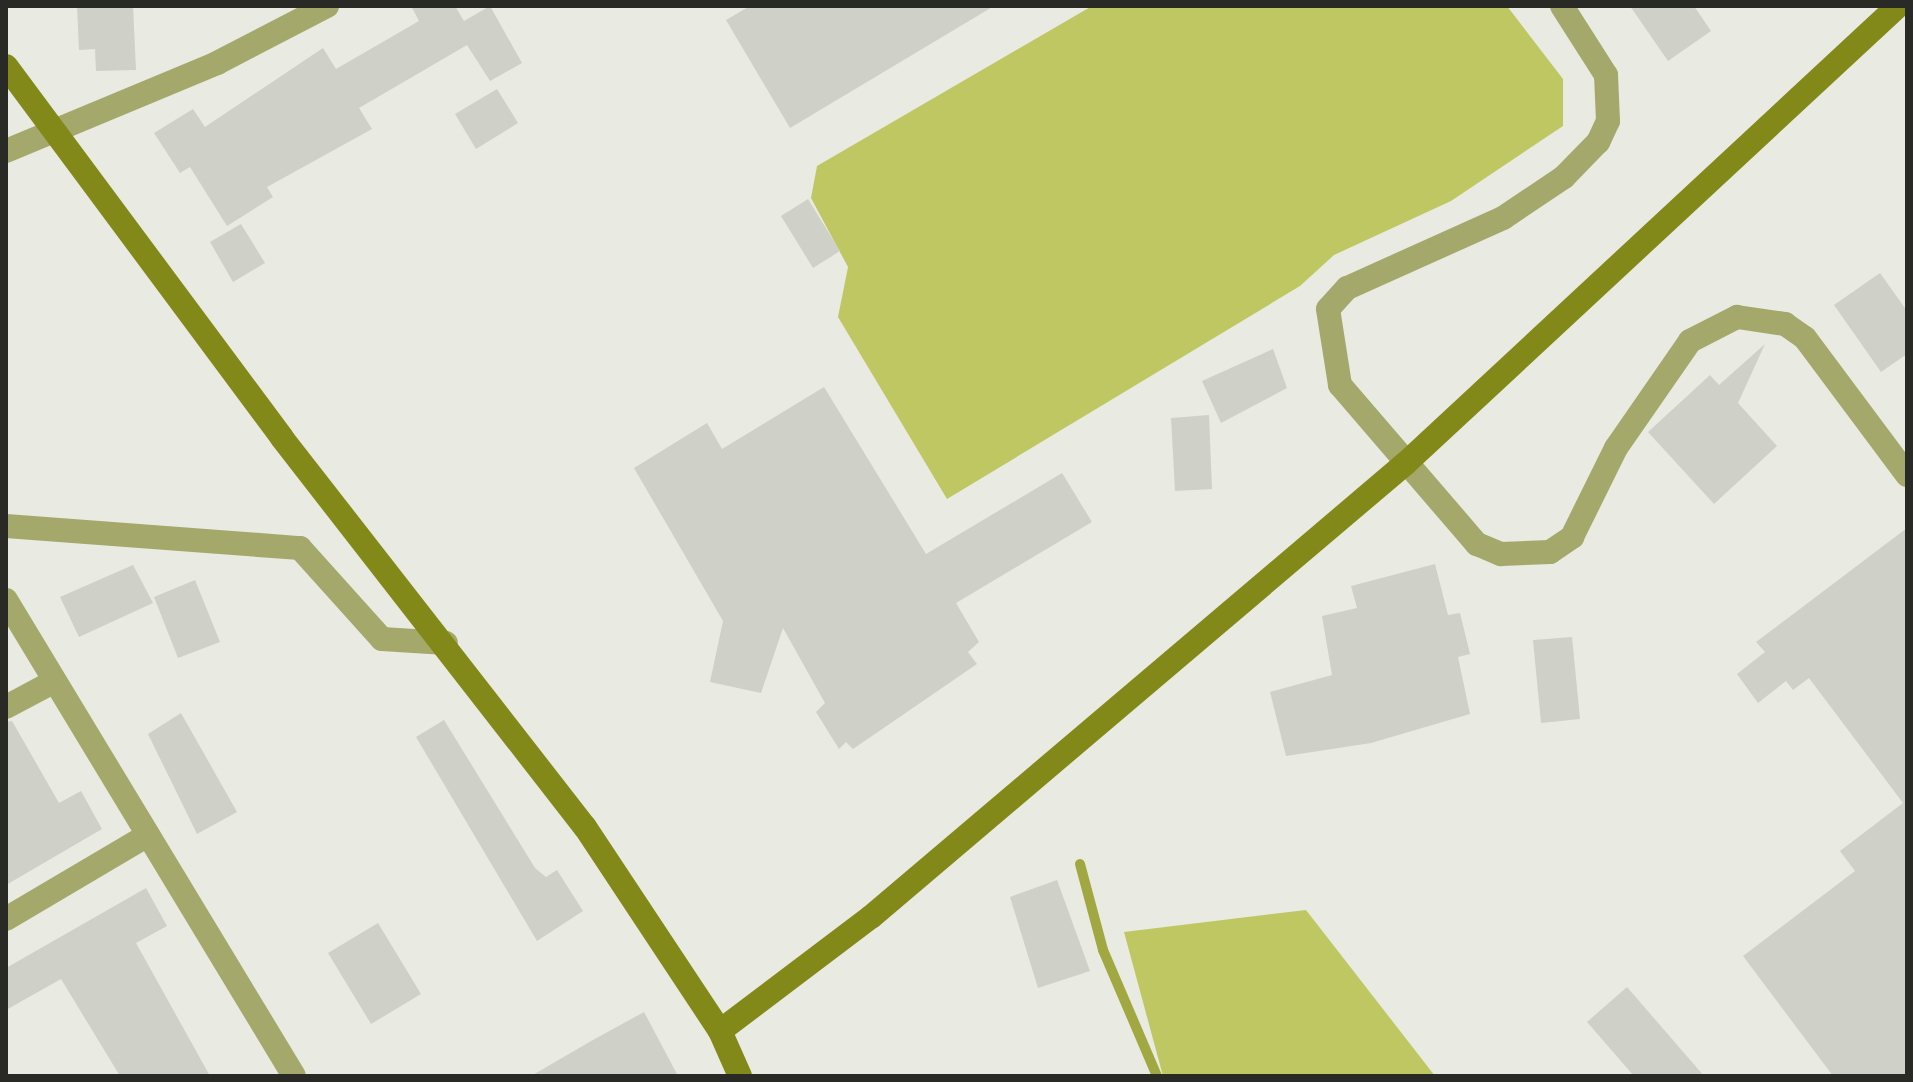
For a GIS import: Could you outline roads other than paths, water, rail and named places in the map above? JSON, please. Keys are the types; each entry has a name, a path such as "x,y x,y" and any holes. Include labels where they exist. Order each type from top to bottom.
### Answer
{"street":[{"path":"6,151 217,63 327,6"},
{"path":"1562,6 1606,75 1608,121 1598,142 1564,177 1503,218 1347,288 1328,309 1340,385 1477,544 1501,554 1550,552 1587,516 1616,448 1690,341 1714,324 1762,317 1805,338 1907,475"},
{"path":"720,1031 871,917 1406,463 1898,6"},
{"path":"6,66 585,827 720,1031 740,1076"},
{"path":"6,526 300,548 382,639 446,643"},
{"path":"6,600 294,1076"},
{"path":"6,707 55,681"},
{"path":"6,919 148,835"}],"waterway":[{"path":"1080,864 1103,950 1157,1076"}]}
